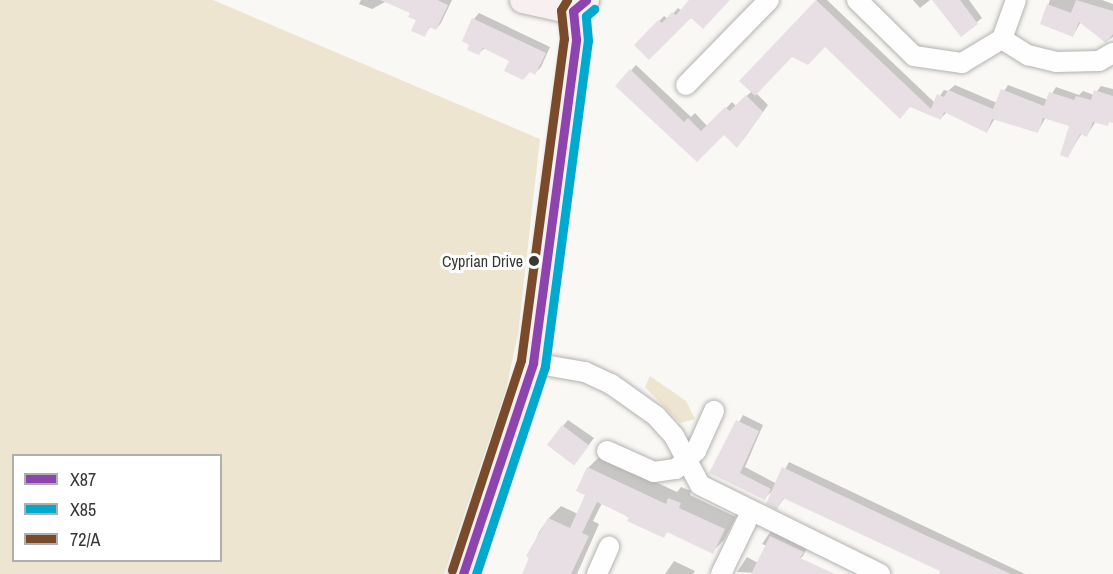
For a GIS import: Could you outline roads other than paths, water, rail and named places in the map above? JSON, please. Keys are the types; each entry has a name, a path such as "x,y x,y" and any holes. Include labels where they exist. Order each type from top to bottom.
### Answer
{"main road":[{"path":"463,574 533,363 580,6 523,0"}],"street":[{"path":"686,85 769,0"},
{"path":"857,0 914,56 962,63 1002,39 1016,0"},
{"path":"1002,39 1028,55 1056,62 1099,61 1113,54"},
{"path":"533,363 585,372 636,400 674,436 686,463 700,485 880,574"},
{"path":"607,452 654,472 664,473 686,463 696,451 714,411"},
{"path":"721,574 751,512"},
{"path":"597,574 609,547"}],"place":[{"name":"Cyprian Drive","path":"534,261"}]}
